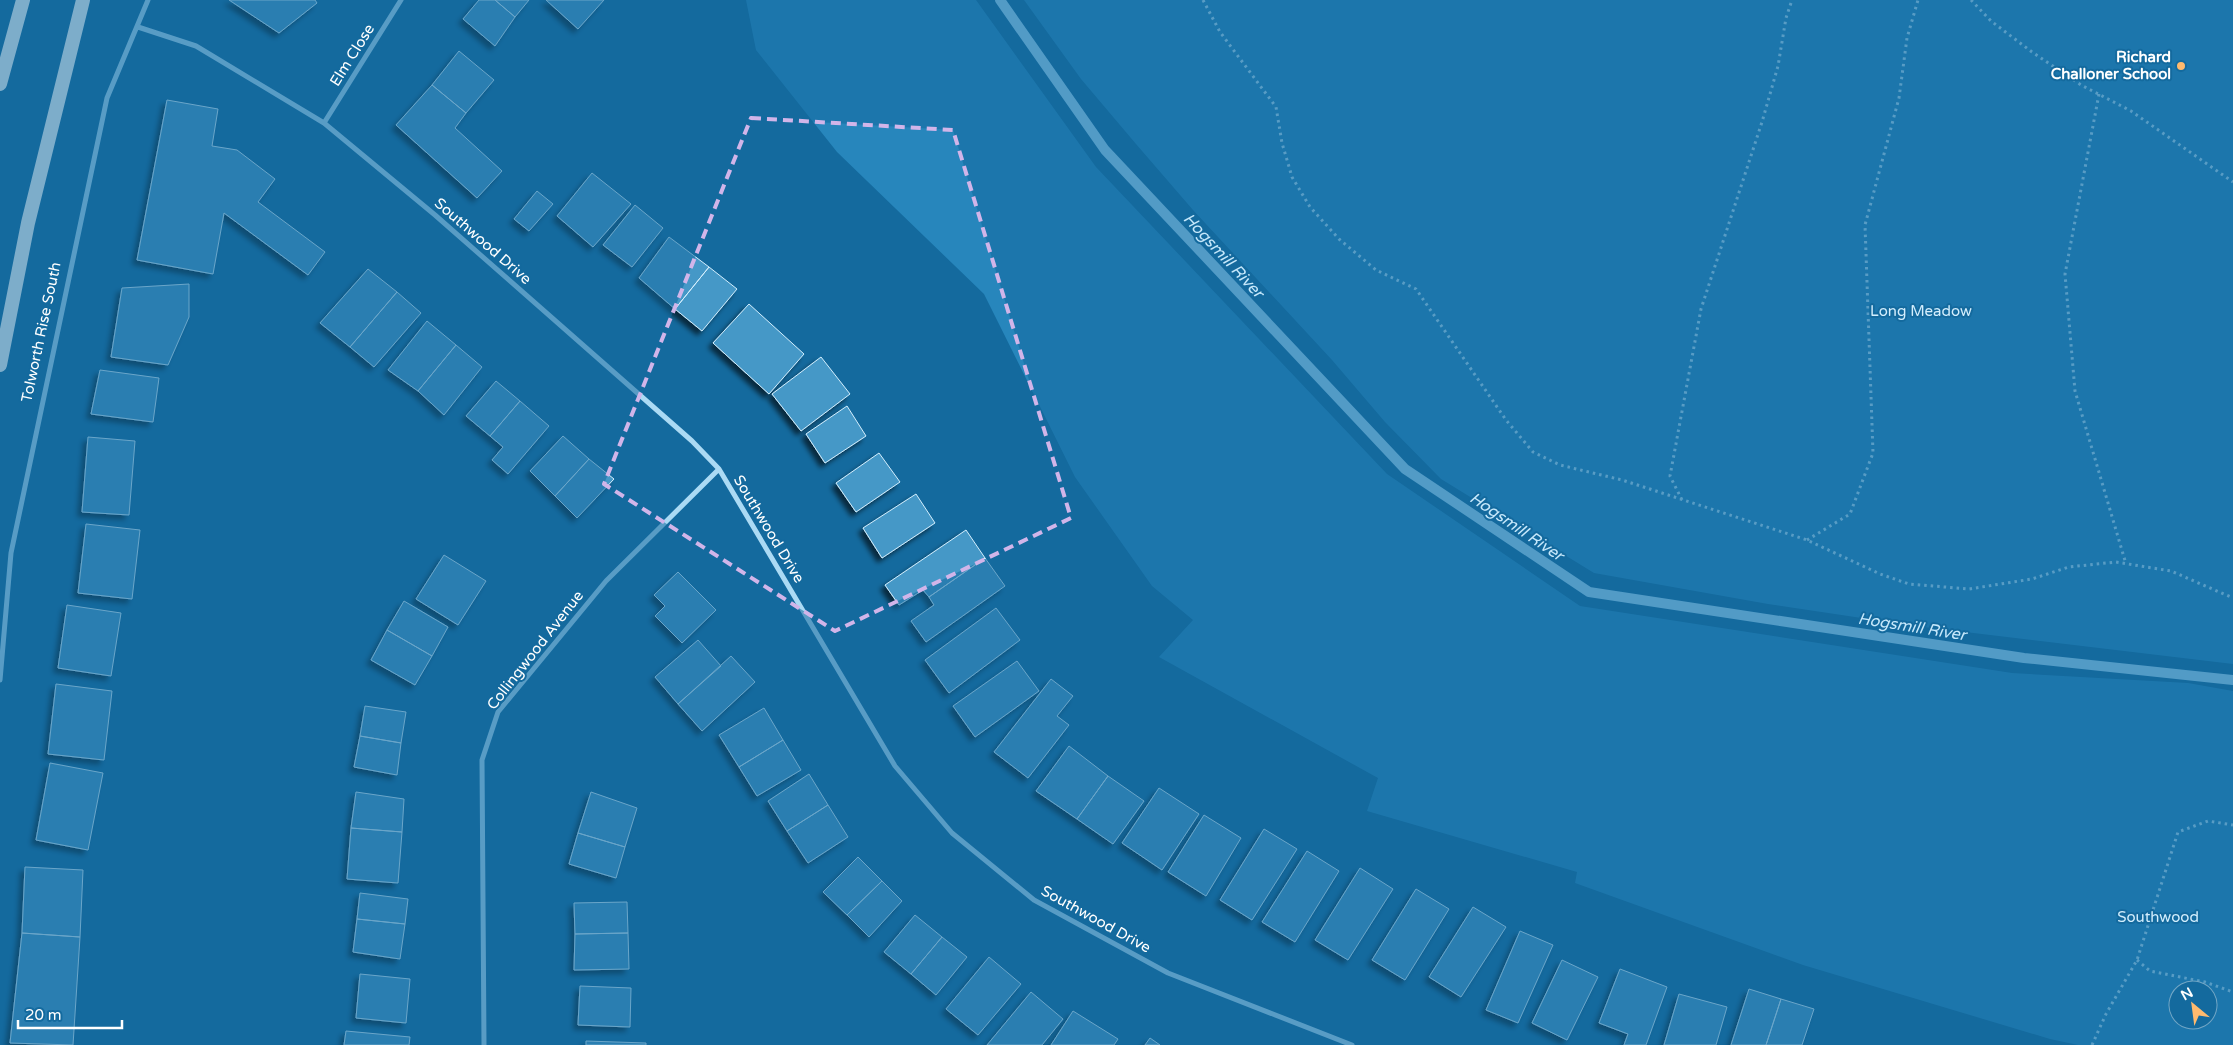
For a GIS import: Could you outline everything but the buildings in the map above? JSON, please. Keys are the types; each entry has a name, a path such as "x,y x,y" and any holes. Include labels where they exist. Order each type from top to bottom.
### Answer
{"highway":[{"path":"0,84 23,0"},
{"path":"0,365 28,223 83,0"}],"street":[{"name":"Tolworth Rise South","path":"0,680 10,553 105,107 107,98 148,0"},
{"name":"Elm Close","path":"324,123 401,0"},
{"name":"Southwood Drive","path":"138,27 196,46 324,123 457,234 692,442 719,469 895,766 952,833 1034,900 1168,973 1352,1045"},
{"name":"Collingwood Avenue","path":"484,1045 482,760 498,712 606,581 719,469"}],"path":[{"path":"1203,0 1220,32 1276,107 1282,143 1292,177 1310,207 1339,239 1376,270 1416,290 1506,420 1533,452 1560,465 1622,480 1807,540 1880,574 1909,584 1969,589 2032,579 2069,567 2116,562 2171,571 2233,598"},
{"path":"1683,500 1670,476 1701,309 1762,122 1778,66 1786,18 1792,0"},
{"path":"1807,540 1850,514 1873,453 1865,224 1899,98 1908,38 1918,0"},
{"path":"1971,0 1991,21 2032,52 2081,85 2131,111 2233,182"},
{"path":"2099,94 2065,274 2075,391 2126,564"},
{"path":"2092,1045 2106,1014 2137,960 2178,832 2208,821 2233,825"},
{"path":"2137,960 2150,971 2205,982 2233,992"}],"highlighted area":[{"path":"751,118 953,130 1071,518 835,631 604,484"}],"green space":[{"name":"Southwood","path":"746,0 976,0 1096,167 1387,474 1580,606 2012,673 2188,683 2233,691 2233,1045 2078,1045 2050,1039 1803,965 1575,883 1577,872 1367,811 1378,778 1159,657 1193,620 1152,586 1075,477 984,294 837,152 756,50"},
{"name":"Long Meadow","path":"1024,0 2233,0 2233,664 1915,626 1768,604 1594,573 1441,479 1385,422 1332,360 1193,210 1081,79"}],"waterway":[{"name":"Hogsmill River","path":"1000,0 1105,150 1405,469 1589,592 2024,658 2233,680"}],"place":[{"name":"Richard Challoner School","path":"2181,66"}]}
